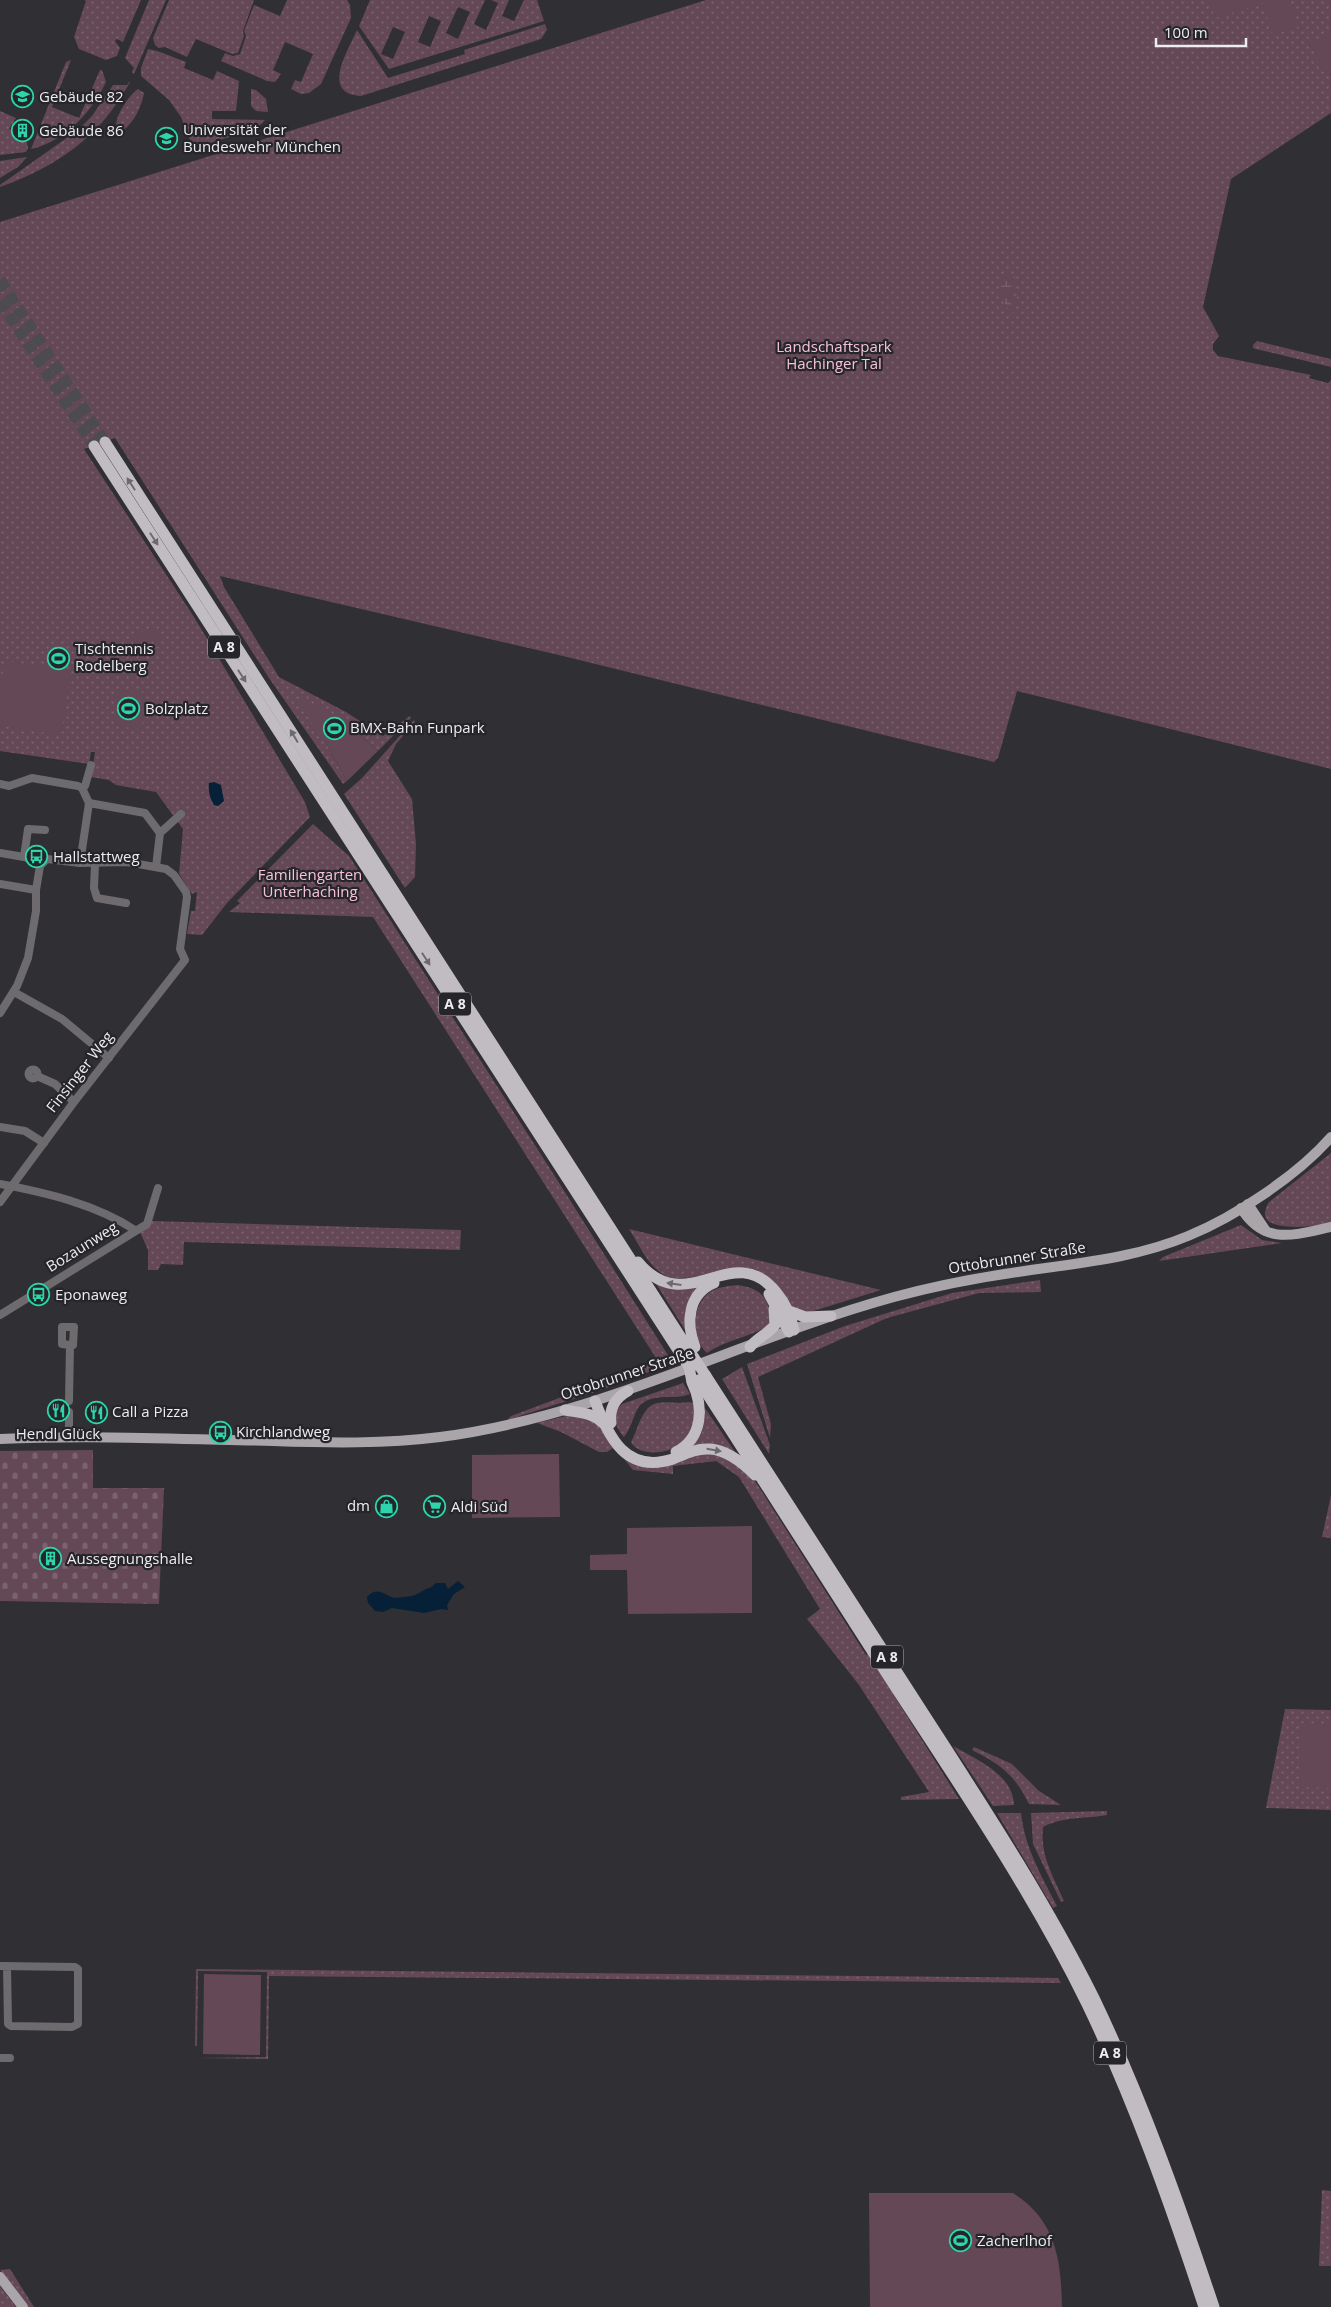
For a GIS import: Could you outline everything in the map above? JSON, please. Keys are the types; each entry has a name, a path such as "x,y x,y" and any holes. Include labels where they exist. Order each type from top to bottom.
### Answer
{"highway":[{"name":"A 8","path":"99,444 336,812 688,1350 689,1367 704,1380 976,1803"},
{"name":"A 8","path":"336,812 600,1211 688,1350 778,1503 1058,1929 1128,2073 1171,2180 1214,2307"},
{"path":"600,1211 613,1224 639,1262 656,1278 668,1284 680,1286 701,1282 721,1274 744,1272 763,1279 770,1285 789,1311 791,1331"},
{"path":"688,1350 690,1313 696,1297 702,1290 720,1281 739,1278 748,1280 763,1288 773,1300 791,1331"},
{"path":"750,1346 759,1336 768,1332 775,1325 773,1300"},
{"path":"789,1311 805,1317 831,1316"},
{"path":"565,1410 588,1413 597,1417 607,1424 620,1442 637,1454 662,1456 679,1451 691,1440 698,1428 704,1380"},
{"path":"607,1424 618,1398 628,1391"},
{"path":"599,1400 607,1424 618,1447 627,1454 643,1461 672,1459 700,1449 718,1450 749,1469 778,1503"},
{"name":"A 8","path":"985,1816 1087,2004 1123,2082 1165,2191 1204,2307"}],"main road":[{"name":"Ottobrunner Straße","path":"0,1438 69,1437 360,1443 449,1435 522,1422 628,1391 831,1316 956,1282 1134,1254 1187,1236 1245,1206 1289,1174 1331,1137"},
{"path":"1245,1206 1250,1222"},
{"path":"1245,1206 1267,1232"},
{"path":"1220,1220 1250,1222 1267,1232 1277,1235 1293,1235 1331,1227"},
{"path":"0,2276 23,2307"}],"street":[{"path":"82,788 85,786 91,764"},
{"path":"0,784 9,786 32,778 82,788 89,804 80,863"},
{"path":"89,804 146,813 160,833"},
{"path":"0,1013 14,992 30,948 36,911 36,890 42,863 52,858 80,863 127,862 156,866 160,833 181,814"},
{"path":"24,857 28,829 45,830"},
{"path":"0,853 24,857 42,863"},
{"path":"95,864 94,888 97,898 126,903"},
{"name":"Finsinger Weg","path":"0,1202 74,1102 185,960 180,950 188,901 186,892 171,871 156,866"},
{"path":"0,884 36,890"},
{"path":"14,992 62,1018 109,1058"},
{"path":"37,1076 55,1084 74,1102"},
{"path":"0,1127 26,1131 44,1143"},
{"path":"0,1184 93,1207 118,1218 135,1230"},
{"name":"Bozaunweg","path":"0,1315 149,1220 158,1188"},
{"path":"69,1401 70,1345"},
{"path":"69,1412 69,1437"},
{"path":"4,1966 75,1967 78,1969 78,2024 72,2027 11,2026 8,2024 4,1966"},
{"path":"0,2058 10,2058"}],"green space":[{"path":"84,0 141,0 123,42 117,39 115,41 120,48 117,56 106,60 79,49 74,37 86,1"},
{"path":"149,0 166,0 134,74 132,72 134,68 125,58"},
{"path":"169,0 254,0 243,31 244,36 238,53 232,54 196,39 187,57 165,47 159,48 155,45 153,38"},
{"path":"287,0 347,0 350,5 351,18 321,84 309,93 301,94 291,89 295,80 301,82 313,54 285,42 273,70 281,74 275,82 267,81 221,61 225,53 233,56 240,54 246,36 244,31 254,5 280,16"},
{"path":"370,0 485,0 474,24 486,30 498,3 491,0 509,0 502,16 514,21 524,0 537,0 544,21 389,69 359,26","holes":["458,7 470,12 458,39 446,33","429,16 441,21 430,47 418,42","393,27 405,32 393,59 381,54"]},
{"name":"Landschaftspark Hachinger Tal","path":"706,0 1331,0 1331,113 1231,179 1203,307 1219,336 1213,344 1213,350 1218,356 1311,375 1309,378 1328,383 1331,380 1331,769 1017,691 998,758 994,762 563,656 220,576 224,587 279,677 346,712 383,736 410,716 411,718 378,751 337,716 325,741 347,781 343,784 269,678 115,438 84,449 194,617 305,802 310,817 227,903 202,935 187,934 191,911 195,911 197,892 192,894 179,874 183,829 156,792 116,785 109,780 91,777 95,752 91,752 89,764 0,751 0,222"},
{"path":"1209,0 1290,0 1298,27 1273,35 1263,3 1215,18"},
{"path":"545,24 547,30 541,39 361,96 349,93 342,88 339,80 343,60 357,30 388,78 465,54 464,50"},
{"path":"1331,33 1331,68 1324,72 1310,43"},
{"path":"148,49 186,62 184,68 213,80 217,71 239,81 236,111 212,111 212,119 265,120 257,128 201,146 190,140 181,117 169,100 141,76 141,68"},
{"path":"71,60 52,107 79,118 100,70 102,70 106,82 85,115 66,133 55,140 31,149 66,62"},
{"path":"129,82 105,119 76,147 41,169 0,187 0,185 78,130 92,116 113,85 127,85"},
{"path":"138,89 144,93 137,113 131,123 123,130 116,127 116,122 123,106"},
{"path":"251,89 256,90 266,99 268,112 256,111 251,106"},
{"path":"0,111 16,118 9,129 26,138 28,148 26,152 0,155"},
{"path":"27,157 18,167 0,178 0,161"},
{"path":"1013,275 1015,277 1017,301 1012,315 1003,298 1000,286 1006,277"},
{"path":"1257,341 1331,359 1331,367 1253,348"},
{"path":"157,629 159,639 133,644 131,634"},
{"path":"5,661 71,670 61,735 0,726 0,693"},
{"name":"Bolzplatz","path":"117,690 145,693 142,729 114,726"},
{"name":"BMX-Bahn Funpark","path":"303,699 337,716 378,751 347,781 325,741 298,703 299,700"},
{"path":"414,720 415,722 396,744 388,761 412,799 416,844 415,877 405,888 344,794 362,778"},
{"name":"Familiengarten Unterhaching","path":"313,824 349,856 673,1363 595,1392 507,1420 511,1416 658,1361 373,917 229,912 240,903 237,901"},
{"path":"1331,1153 1331,1224 1299,1227 1275,1224 1268,1220 1265,1213 1269,1202"},
{"path":"152,1221 461,1230 460,1250 184,1242 183,1265 161,1264 158,1270 148,1270 148,1250 140,1232"},
{"path":"1241,1225 1262,1240 1282,1243 1159,1261 1163,1257"},
{"path":"629,1229 881,1290 807,1313 790,1305 775,1283 754,1271 672,1279 657,1270 642,1251"},
{"path":"1040,1280 1041,1292 979,1293 887,1318 758,1377 771,1424 770,1438 747,1364 845,1326 952,1293"},
{"path":"655,1282 700,1286 685,1310 685,1330"},
{"path":"737,1285 759,1292 767,1302 771,1324 756,1332 723,1344 707,1353 698,1339 696,1331 696,1313 699,1305 713,1290"},
{"path":"742,1367 770,1445 769,1454 722,1379"},
{"path":"683,1383 690,1394 656,1398 643,1403 638,1408 624,1437 618,1429 615,1420 616,1412 622,1404"},
{"path":"661,1402 694,1403 694,1418 689,1436 681,1445 666,1451 649,1452 642,1451 631,1442 644,1414 652,1405"},
{"path":"705,1408 735,1452 722,1446 692,1446 702,1432"},
{"path":"566,1416 585,1418 596,1423 613,1448 607,1452 599,1452 561,1432 537,1423"},
{"path":"93,1450 93,1488 164,1488 159,1604 0,1601 0,1451"},
{"path":"709,1450 747,1471 757,1484 866,1655 868,1654 959,1799 901,1800 901,1797 929,1792 859,1685 807,1619 820,1609 739,1477 716,1461 673,1466 673,1474 633,1470 621,1455 634,1460"},
{"path":"559,1454 560,1517 472,1518 472,1455"},
{"path":"1331,1495 1331,1538 1322,1537"},
{"path":"752,1526 752,1613 628,1614 627,1570 590,1570 590,1555 627,1554 627,1528"},
{"path":"1285,1709 1331,1710 1331,1810 1266,1808"},
{"path":"1301,1723 1331,1724 1331,1788 1300,1787"},
{"path":"953,1746 1001,1776 1012,1794 1014,1805 993,1806"},
{"path":"974,1747 1012,1764 1039,1791 1061,1805 1029,1804 1018,1785 1006,1771 972,1750"},
{"path":"1107,1811 1107,1815 1066,1819 1043,1827 1045,1856 1064,1901 1061,1902 1033,1844 1031,1813"},
{"path":"997,1813 1021,1813 1030,1850 1057,1906 1053,1908"},
{"path":"196,1969 1058,1978 1061,1983 269,1976 268,2059 197,2058 266,2057 267,1972 198,1971 197,2046 195,2046"},
{"path":"204,1974 261,1975 260,2055 203,2054"},
{"path":"1322,2190 1331,2191 1331,2266 1319,2266"},
{"name":"Zacherlhof","path":"869,2193 1013,2193 1039,2216 1053,2242 1060,2273 1062,2307 870,2307"},
{"path":"10,2269 34,2307 26,2307 0,2270"},
{"path":"0,2286 16,2307 0,2307"}],"water":[{"path":"214,782 221,785 224,801 218,806 214,805 211,800 209,791 209,783"},
{"path":"458,1581 465,1587 454,1594 447,1605 448,1610 441,1609 424,1613 392,1608 383,1612 375,1611 368,1603 367,1597 377,1591 394,1598 407,1597 430,1588 436,1583 445,1583 448,1589"}],"tunnel":[{"path":"0,280 105,442"},
{"path":"0,301 94,446"}],"place":[{"name":"Gebäude 82","path":"23,97"},
{"name":"Gebäude 86","path":"23,131"},
{"name":"Universität der Bundeswehr München","path":"167,139"},
{"name":"Tischtennis Rodelberg","path":"59,658"},
{"name":"Bolzplatz","path":"129,709"},
{"name":"BMX-Bahn Funpark","path":"334,728"},
{"name":"Hallstattweg","path":"37,857"},
{"name":"Eponaweg","path":"39,1295"},
{"name":"Hendl Glück","path":"58,1411"},
{"name":"Call a Pizza","path":"96,1412"},
{"name":"Kirchlandweg","path":"220,1432"},
{"name":"dm","path":"386,1506"},
{"name":"Aldi Süd","path":"435,1507"},
{"name":"Aussegnungshalle","path":"51,1559"},
{"name":"Zacherlhof","path":"961,2241"}]}
